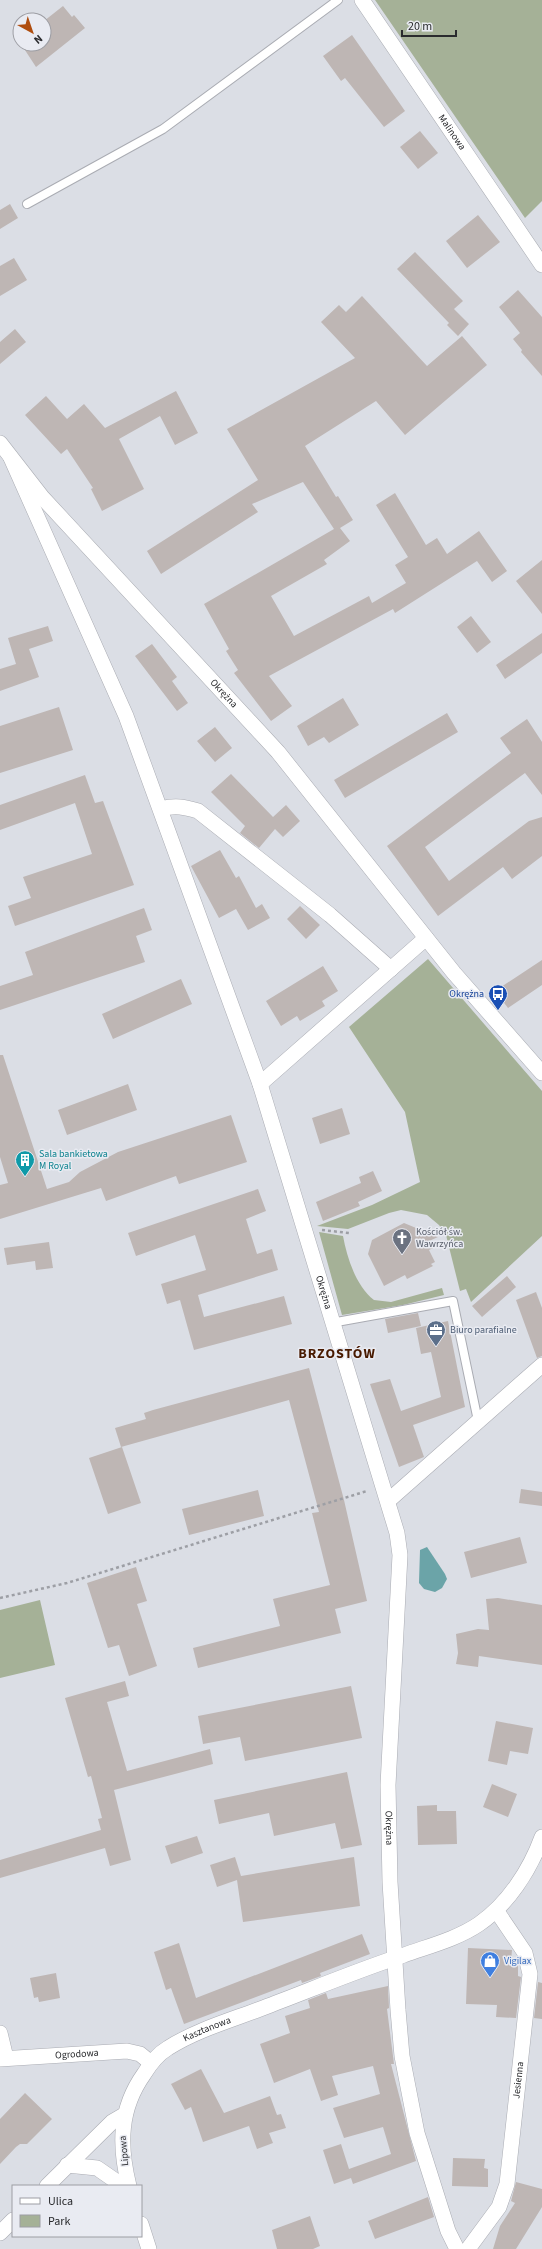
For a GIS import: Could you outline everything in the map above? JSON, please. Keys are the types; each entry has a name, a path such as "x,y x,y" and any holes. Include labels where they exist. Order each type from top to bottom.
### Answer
{"street":[{"name":"Malinowa","path":"362,0 542,265"},
{"name":"Okrężna","path":"0,443 42,497 278,752 454,973 542,1073"},
{"name":"Okrężna","path":"11,458 126,716 260,1084 331,1323 397,1533 400,1555 388,1785 390,1882 395,1958"},
{"path":"161,809 172,806 183,806 198,811 330,914 391,969"},
{"path":"260,1084 426,938"},
{"path":"388,1501 542,1365"},
{"path":"457,2249 448,2231 417,2133 402,2056 395,1958 463,1934 479,1924 496,1910 521,1881 542,1838"},
{"name":"Jesienna","path":"468,2249 499,2207 507,2184 530,1974 529,1964 525,1954 496,1910"},
{"name":"Kasztanowa","path":"124,2115 133,2091 151,2063 167,2049 182,2040 395,1958"},
{"path":"0,2033 3,2058"},
{"name":"Ogrodowa","path":"3,2058 127,2051 140,2054 151,2063"},
{"path":"47,2185 112,2122 124,2115"},
{"name":"Lipowa","path":"124,2115 122,2138 123,2161 129,2185"},
{"path":"67,2165 84,2165 97,2168 122,2185"},
{"path":"0,2233 12,2221"},
{"path":"142,2227 150,2249"}],"lane":[{"path":"27,204 174,122 338,0"},
{"path":"331,1323 453,1301 478,1421"}],"path":[{"path":"318,1230 349,1233"},
{"path":"0,1598 67,1583 383,1486"}],"green space":[{"path":"375,0 542,0 542,201 525,218"},
{"path":"428,959 542,1091 542,1236 471,1302 466,1289 460,1291 446,1235 439,1225 427,1215 401,1210 389,1213 348,1229 317,1226 372,1205 420,1182 405,1112 349,1027"},
{"path":"319,1232 343,1236 353,1271 362,1287 374,1300 391,1302 442,1288 444,1295 403,1305 342,1315"},
{"path":"40,1600 55,1665 0,1678 0,1610"}],"water":[{"path":"427,1547 447,1579 442,1588 435,1592 424,1589 419,1583 420,1550"}],"building":[{"path":"63,6 72,17 74,15 85,28 36,67 26,52 52,52 52,15"},
{"path":"352,35 405,111 384,127 345,78 341,81 323,56"},
{"path":"420,131 438,153 418,169 400,147"},
{"path":"10,204 18,218 0,229 0,210"},
{"path":"478,215 500,242 467,268 446,241"},
{"path":"415,252 463,301 454,309 469,324 458,336 447,325 449,323 397,269"},
{"path":"14,258 27,280 0,296 0,266"},
{"path":"518,290 542,317 542,376 521,352 522,350 513,339 520,333 499,307"},
{"path":"362,296 427,366 462,336 487,365 405,435 376,401 305,446 336,497 338,496 353,520 340,528 350,541 324,560 327,564 271,596 294,636 369,596 372,603 406,583 395,565 408,557 376,505 395,493 426,545 437,538 447,554 479,531 507,571 492,582 477,561 395,613 393,609 269,676 292,706 271,721 234,673 238,670 226,651 229,649 204,604 334,529 303,482 252,504 258,512 161,574 147,551 258,480 227,429 355,358 321,322 339,305 346,312"},
{"path":"15,329 26,342 0,364 0,342"},
{"path":"176,391 198,433 175,445 160,416 119,439 144,489 102,511 91,489 93,488 67,449 61,454 25,415 46,396 67,419 84,404 105,428"},
{"path":"542,560 542,614 516,581"},
{"path":"471,616 491,642 477,653 457,627"},
{"path":"48,626 53,641 29,649 39,677 0,691 0,669 16,664 8,638"},
{"path":"542,633 542,653 505,679 496,665"},
{"path":"152,644 177,677 172,681 188,703 177,711 135,656"},
{"path":"343,698 359,725 329,743 324,737 308,746 297,726"},
{"path":"59,707 73,750 0,773 0,726"},
{"path":"447,713 458,732 345,798 334,780"},
{"path":"527,719 542,742 542,795 525,773 425,847 449,881 529,821 542,817 542,856 512,879 503,867 438,916 387,846 511,753 500,738"},
{"path":"215,727 232,748 215,762 197,741"},
{"path":"231,774 273,817 286,805 300,821 283,837 275,829 259,848 240,833 245,826 211,792"},
{"path":"85,775 95,803 103,801 134,885 15,926 8,906 31,898 23,877 92,854 75,803 0,830 0,805"},
{"path":"220,850 236,878 239,876 256,908 262,904 270,918 248,930 236,909 219,918 191,866"},
{"path":"300,906 320,925 306,939 287,919"},
{"path":"144,908 152,930 136,936 145,962 0,1010 0,986 33,975 25,952"},
{"path":"542,960 542,985 508,1008 495,991"},
{"path":"323,966 338,991 322,1001 325,1006 300,1021 297,1016 281,1026 266,1001"},
{"path":"181,979 192,1004 113,1039 102,1014"},
{"path":"0,1055 3,1055 47,1189 69,1182 80,1172 118,1152 231,1115 247,1162 179,1184 176,1176 106,1201 101,1188 0,1219 0,1185 8,1183 0,1157"},
{"path":"128,1084 137,1110 67,1135 58,1110"},
{"path":"342,1108 350,1134 320,1144 312,1118"},
{"path":"373,1171 382,1191 358,1202 360,1206 323,1221 316,1202 361,1183 359,1177"},
{"path":"258,1189 266,1211 246,1219 257,1254 272,1249 278,1270 198,1295 204,1317 284,1296 292,1324 194,1350 180,1300 167,1304 161,1284 206,1270 195,1235 136,1256 128,1233"},
{"name":"Kościół św. Wawrzyńca","path":"404,1223 438,1237 429,1241 433,1248 429,1250 435,1262 431,1264 433,1266 407,1279 405,1275 384,1286 368,1254 372,1240"},
{"path":"49,1242 53,1268 36,1270 35,1261 7,1265 4,1248"},
{"path":"507,1276 516,1287 482,1317 472,1306"},
{"path":"536,1292 542,1308 542,1356 537,1358 516,1300"},
{"path":"418,1313 421,1326 388,1333 385,1319"},
{"path":"448,1321 465,1407 413,1425 424,1457 399,1467 370,1384 390,1379 401,1411 441,1397 431,1352 421,1354 416,1328"},
{"path":"309,1368 344,1500 367,1601 335,1609 341,1633 198,1668 193,1648 280,1626 273,1599 330,1585 312,1513 319,1512 289,1400 121,1447 115,1428 146,1419 144,1413 153,1410"},
{"path":"122,1447 141,1503 108,1514 89,1458"},
{"path":"521,1489 542,1492 542,1506 519,1503"},
{"path":"258,1490 264,1516 189,1535 182,1509"},
{"path":"520,1537 527,1563 471,1578 464,1552"},
{"path":"136,1567 147,1601 137,1604 157,1666 129,1676 119,1645 108,1648 87,1583"},
{"path":"498,1598 542,1605 542,1665 479,1656 478,1667 456,1664 458,1653 456,1634 478,1629 489,1630 486,1599"},
{"path":"125,1681 129,1696 107,1702 127,1771 210,1749 213,1764 114,1790 131,1860 110,1866 105,1848 0,1878 0,1860 101,1830 98,1819 102,1818 91,1776 88,1777 65,1698"},
{"path":"351,1686 362,1738 245,1761 240,1737 203,1744 198,1716"},
{"path":"496,1721 533,1728 528,1754 510,1751 507,1765 488,1761"},
{"path":"347,1772 362,1845 341,1849 335,1823 274,1836 269,1813 219,1824 214,1800"},
{"path":"492,1784 517,1794 508,1817 483,1807"},
{"path":"437,1805 437,1811 456,1811 457,1844 418,1845 417,1806"},
{"path":"197,1836 203,1853 171,1864 165,1846"},
{"path":"235,1857 241,1876 354,1857 360,1906 243,1922 237,1880 217,1887 210,1865"},
{"path":"362,1934 370,1954 320,1973 321,1976 302,1983 301,1980 184,2024 171,1988 166,1990 154,1952 179,1943 196,1998"},
{"path":"468,1948 512,1950 511,1961 518,1961 518,1976 521,1977 516,2018 496,2017 497,2005 466,2004"},
{"path":"56,1973 60,1998 39,2002 38,1997 34,1998 30,1978"},
{"path":"538,1982 542,1983 542,2019 534,2018"},
{"path":"388,1986 389,2008 387,2009 394,2064 391,2064 416,2161 353,2184 351,2178 334,2184 323,2150 341,2144 349,2169 391,2154 383,2127 344,2138 333,2108 380,2094 373,2066 332,2076 338,2095 321,2101 310,2069 274,2083 260,2044 290,2033 285,2016 310,2008 308,2000 326,1993 328,1999"},
{"path":"201,2069 224,2113 270,2096 277,2115 281,2114 286,2128 269,2133 273,2143 257,2149 249,2126 203,2142 191,2107 185,2110 171,2084"},
{"path":"25,2093 52,2119 27,2144 20,2144 0,2164 0,2119"},
{"path":"453,2158 485,2159 484,2168 488,2169 488,2187 452,2186"},
{"path":"516,2182 542,2189 542,2207 516,2249 493,2249 500,2226 515,2203 511,2201"},
{"path":"428,2197 434,2217 375,2239 368,2221"},
{"path":"310,2216 320,2246 313,2249 277,2249 272,2230"}],"place":[{"name":"Okrężna","path":"498,1011"},
{"name":"Sala bankietowa M Royal","path":"25,1177"},
{"name":"Kościół św. Wawrzyńca","path":"402,1255"},
{"name":"Biuro parafialne","path":"436,1347"},
{"name":"Vigilax","path":"490,1978"}],"district":[{"name":"BRZOSTÓW","path":"337,1354"}]}
